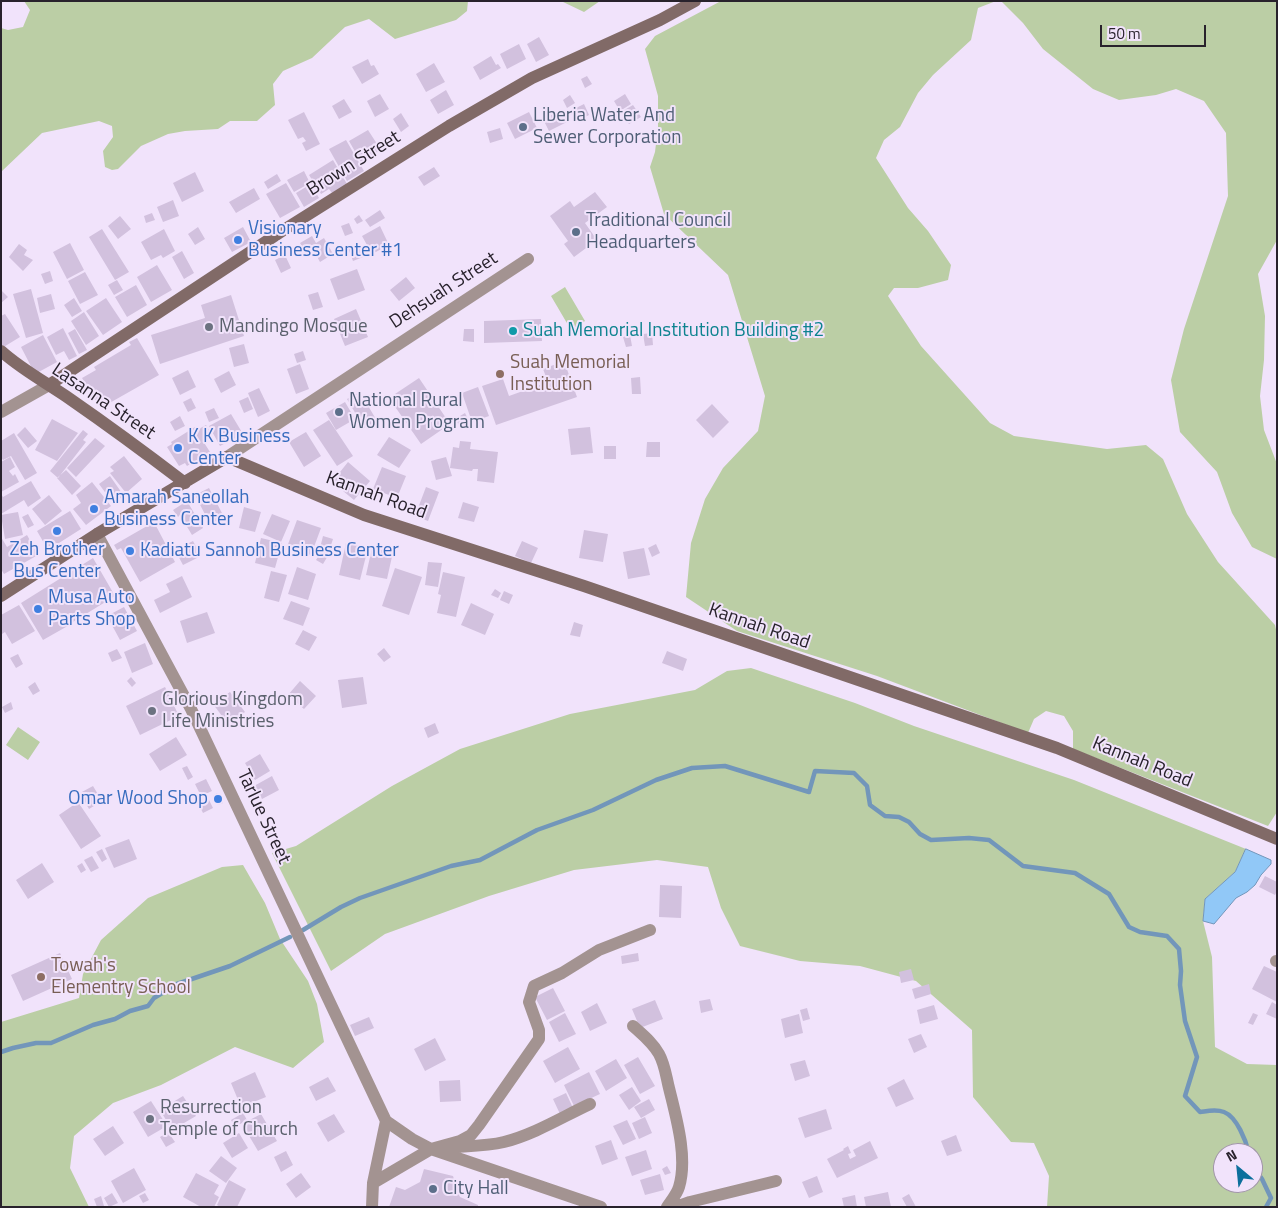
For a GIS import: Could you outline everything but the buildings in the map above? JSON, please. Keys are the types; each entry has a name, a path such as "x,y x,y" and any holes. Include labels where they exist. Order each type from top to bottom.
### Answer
{"street":[{"name":"Brown Street","path":"49,385 282,231 449,126 532,78 660,20 695,1"},
{"name":"Dehsuah Street","path":"1,596 98,534 186,483 528,259"},
{"name":"Lasanna Street","path":"1,351 25,371 49,385 186,483"},
{"path":"1,412 49,385"},
{"name":"Kannah Road","path":"227,456 364,515 584,586 1057,748 1277,838"},
{"name":"Tarlue Street","path":"98,534 191,709 386,1121"},
{"path":"373,1183 431,1149 460,1141 471,1135 490,1112 539,1039 539,1030 529,1002 534,986 562,973 600,950 650,930"},
{"path":"633,1026 651,1042 659,1054 678,1122 681,1148 681,1176 679,1189 667,1207"},
{"path":"431,1149 502,1142 543,1128 590,1104"},
{"path":"372,1207 373,1183 386,1121 412,1140 431,1149 601,1207"},
{"path":"676,1207 776,1181"}],"green space":[{"path":"24,1 468,1 467,11 456,20 395,39 369,19 345,27 312,58 283,71 273,84 275,105 257,121 230,121 218,129 168,134 141,146 118,169 112,170 105,167 103,151 113,137 112,126 99,121 42,133 1,172 1,28 8,30 23,27 30,10"},
{"path":"561,1 600,1 584,12"},
{"path":"721,1 996,1 978,8 971,40 933,75 918,93 900,127 884,140 876,158 908,208 928,231 951,265 948,280 918,288 894,288 888,296 921,346 990,423 1014,436 1107,449 1146,445 1163,459 1187,514 1218,562 1275,625 1277,634 1277,812 1268,826 1073,749 1073,731 1064,716 1046,711 1034,719 1028,733 877,676 737,631 686,597 691,543 705,499 723,468 758,431 765,396 728,275 664,214 650,167 655,152 658,127 658,96 645,49 655,36"},
{"path":"1001,1 1277,1 1277,240 1258,274 1265,316 1264,360 1260,396 1264,430 1277,464 1277,559 1252,547 1232,513 1217,472 1180,432 1171,380 1184,329 1228,196 1226,133 1204,101 1176,89 1156,95 1119,100 1093,89 1043,49 1023,23"},
{"path":"565,287 585,321 571,330 551,296"},
{"path":"751,668 1074,780 1246,849 1235,872 1205,899 1203,921 1212,957 1215,1047 1247,1064 1277,1065 1277,1207 1047,1207 1049,1176 1034,1143 1011,1142 973,1097 972,1030 916,981 860,966 800,961 740,946 721,908 708,867 657,860 574,870 489,896 385,934 331,971 272,853 296,846 392,786 460,749 570,714 695,690 727,671"},
{"path":"18,727 40,742 28,760 6,745"},
{"path":"243,865 265,903 280,939 308,981 317,1004 324,1042 293,1068 235,1047 161,1085 113,1103 74,1136 70,1168 89,1207 1,1207 1,1022 79,998 83,974 101,940 148,898 222,867"}],"water":[{"path":"1246,849 1271,860 1271,864 1255,885 1236,898 1214,924 1203,921 1205,899 1235,872"}],"waterway":[{"path":"303,930 360,898 451,866 480,860 537,830 593,810 656,780 692,768 725,766 809,792 815,771 854,773 867,786 870,805 885,816 899,817 909,822 920,834 931,840 969,838 989,840 1023,866 1075,873 1109,894 1129,927 1140,932 1167,936 1179,949 1180,985 1185,1021 1197,1057 1185,1096 1200,1112 1212,1110 1229,1115 1237,1124 1246,1143"},
{"path":"1,1052 36,1043 51,1043 93,1025 115,1019 130,1011 148,1006 154,998 177,984 230,966 290,937"},
{"path":"1263,1181 1271,1198 1266,1207"}],"place":[{"name":"Liberia Water And Sewer Corporation","path":"523,127"},
{"name":"Traditional Council Headquarters","path":"576,232"},
{"name":"Visionary Business Center #1","path":"238,240"},
{"name":"Mandingo Mosque","path":"209,327"},
{"name":"Suah Memorial Institution Building #2","path":"513,331"},
{"name":"Suah Memorial Institution","path":"500,374"},
{"name":"National Rural Women Program","path":"339,412"},
{"name":"K K Business Center","path":"178,448"},
{"name":"Amarah Saneollah Business Center","path":"94,509"},
{"name":"Zeh Brother Bus Center","path":"57,531"},
{"name":"Kadiatu Sannoh Business Center","path":"130,551"},
{"name":"Musa Auto Parts Shop","path":"38,609"},
{"name":"Glorious Kingdom Life Ministries","path":"152,711"},
{"name":"Omar Wood Shop","path":"218,799"},
{"name":"Towah's Elementry School","path":"41,977"},
{"name":"Resurrection Temple of Church","path":"150,1119"},
{"name":"City Hall","path":"433,1189"}]}
